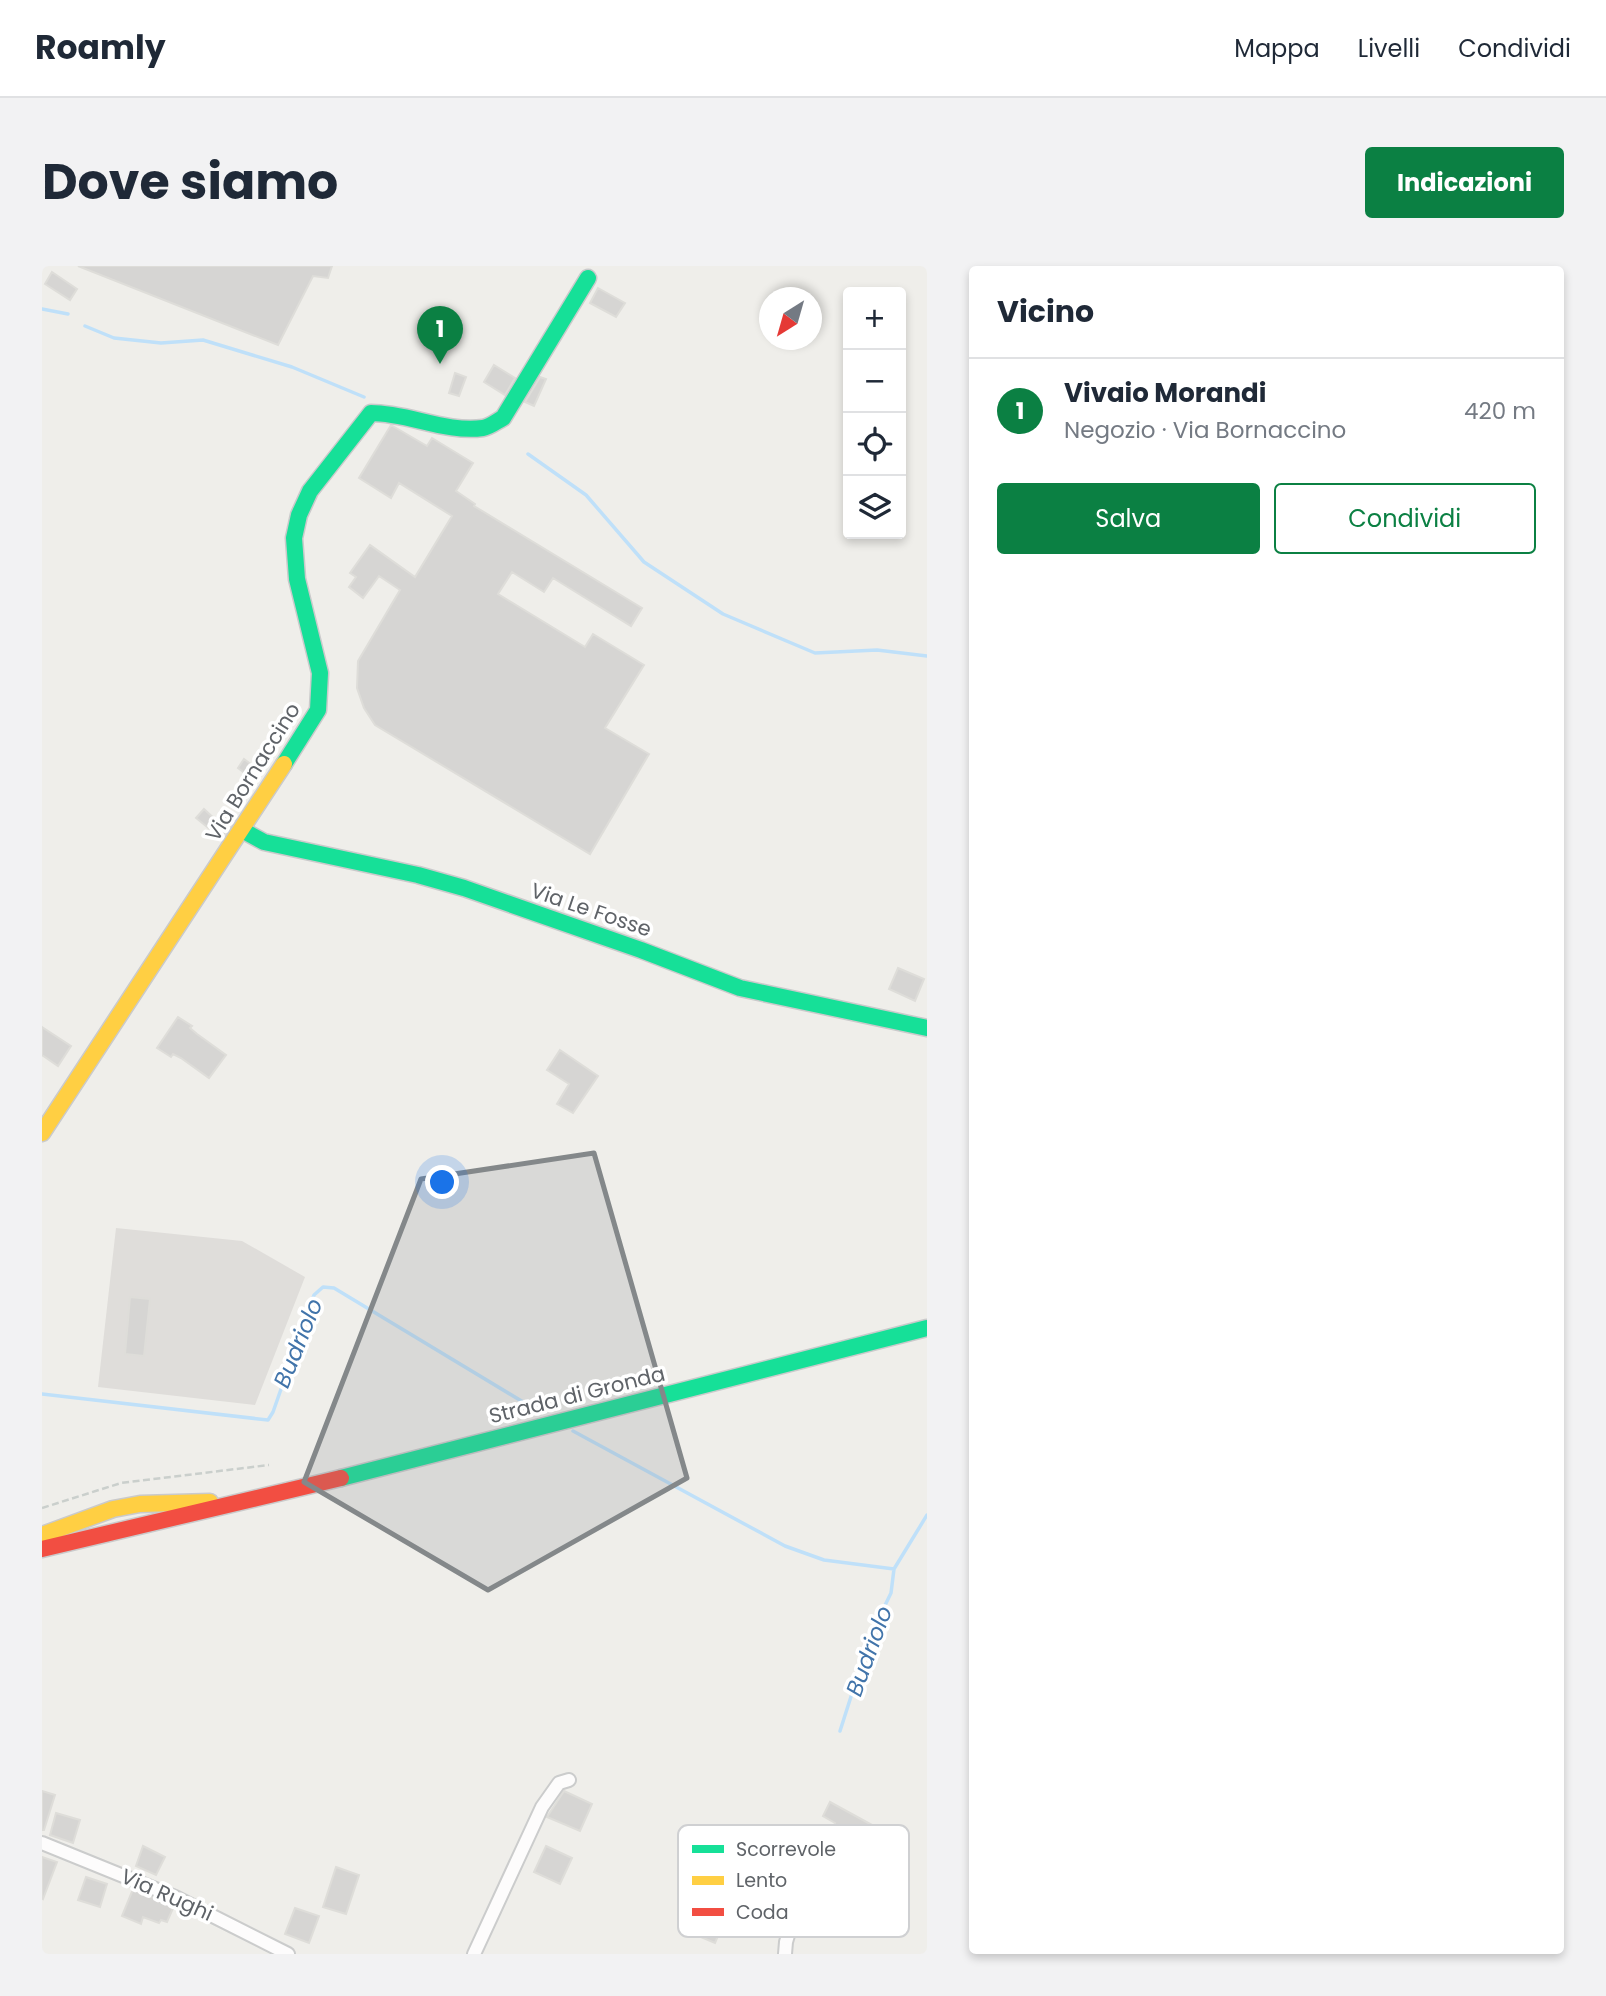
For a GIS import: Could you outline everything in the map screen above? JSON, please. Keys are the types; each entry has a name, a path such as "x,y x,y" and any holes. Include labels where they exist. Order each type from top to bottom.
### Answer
{"street":[{"name":"Via Bornaccino","path":"42,1133 243,830 318,710 320,673 297,579 294,538 299,515 310,491 371,412 389,413 441,426 485,428 503,418 588,278"},
{"name":"Via Le Fosse","path":"243,830 264,842 359,864 418,874 464,888 740,988 927,1028"},
{"name":"Strada di Gronda","path":"42,1549 237,1501 286,1492 927,1328"},
{"name":"Strada di Gronda","path":"42,1535 98,1513 140,1504 237,1501"},
{"path":"474,1954 542,1807 559,1783 569,1780"},
{"name":"Via Rughi","path":"42,1843 175,1897 288,1954"}],"path":[{"path":"42,1508 121,1483 269,1465"}],"highlighted area":[{"path":"594,1153 687,1478 488,1590 304,1482 421,1179"}],"shaded area":[{"path":"116,1228 242,1241 305,1277 255,1405 98,1387"}],"building":[{"path":"78,266 332,266 328,278 313,276 278,345"},
{"path":"52,272 77,289 70,300 45,284"},
{"path":"598,288 625,303 616,317 590,303"},
{"path":"494,365 515,378 505,395 484,382"},
{"path":"455,373 466,377 459,396 449,393"},
{"path":"540,377 546,379 534,406 525,402"},
{"path":"391,425 427,446 432,438 473,463 456,491 475,504 474,506 642,608 631,626 553,578 544,592 512,572 498,594 585,647 593,634 644,665 605,728 649,754 590,854 375,725 364,708 357,688 358,661 400,590 379,576 363,598 349,587 356,577 350,573 370,545 415,577 452,516 399,483 391,498 359,478"},
{"path":"244,759 252,765 246,774 238,768"},
{"path":"204,809 217,821 226,810 237,819 222,839 196,818"},
{"path":"898,968 924,979 915,1001 889,989"},
{"path":"178,1017 226,1055 209,1078 181,1058 173,1054 171,1057 157,1048"},
{"path":"42,1027 71,1046 58,1066 42,1055"},
{"path":"560,1050 598,1076 573,1113 557,1104 569,1084 547,1070"},
{"path":"130,1297 150,1299 144,1356 125,1354"},
{"path":"42,1791 55,1795 44,1830 42,1830"},
{"path":"564,1791 592,1804 580,1831 547,1817"},
{"path":"830,1802 872,1825 834,1825 835,1823 823,1816"},
{"path":"56,1813 80,1820 73,1843 50,1835"},
{"path":"143,1846 165,1857 156,1875 136,1866"},
{"path":"546,1846 572,1858 560,1884 534,1872"},
{"path":"42,1857 57,1862 43,1899 42,1898"},
{"path":"336,1867 359,1875 346,1914 323,1907"},
{"path":"86,1877 107,1884 100,1907 78,1900"},
{"path":"133,1889 174,1906 167,1922 161,1920 159,1923 143,1917 141,1924 122,1916"},
{"path":"295,1908 319,1916 309,1943 285,1934"},
{"path":"701,1937 718,1937 715,1943"}],"waterway":[{"path":"42,309 68,314"},
{"path":"85,326 114,338 161,343 203,340 292,367 364,397"},
{"path":"528,454 586,495 644,562 723,614 815,653 877,650 927,656"},
{"name":"Budriolo","path":"42,1394 268,1420 314,1295 323,1287 334,1288 538,1411"},
{"name":"Budriolo","path":"573,1431 785,1546 824,1560 894,1569 891,1593 871,1634 840,1731"},
{"name":"Budriolo","path":"894,1569 927,1515"}],"traffic: fast":[{"path":"284,764 318,710 320,673 297,579 294,538 299,515 310,491 371,413 469,429 486,427 503,418 588,278"},
{"path":"242,830 264,842 418,875 464,888 740,988 927,1028"},
{"path":"341,1478 927,1328"}],"traffic: slow":[{"path":"42,1133 284,764"},
{"path":"42,1535 113,1509 140,1504 210,1502"}],"traffic: jam":[{"path":"42,1549 341,1478"}],"place":[{"name":"Vivaio Morandi","path":"440,364"}]}
